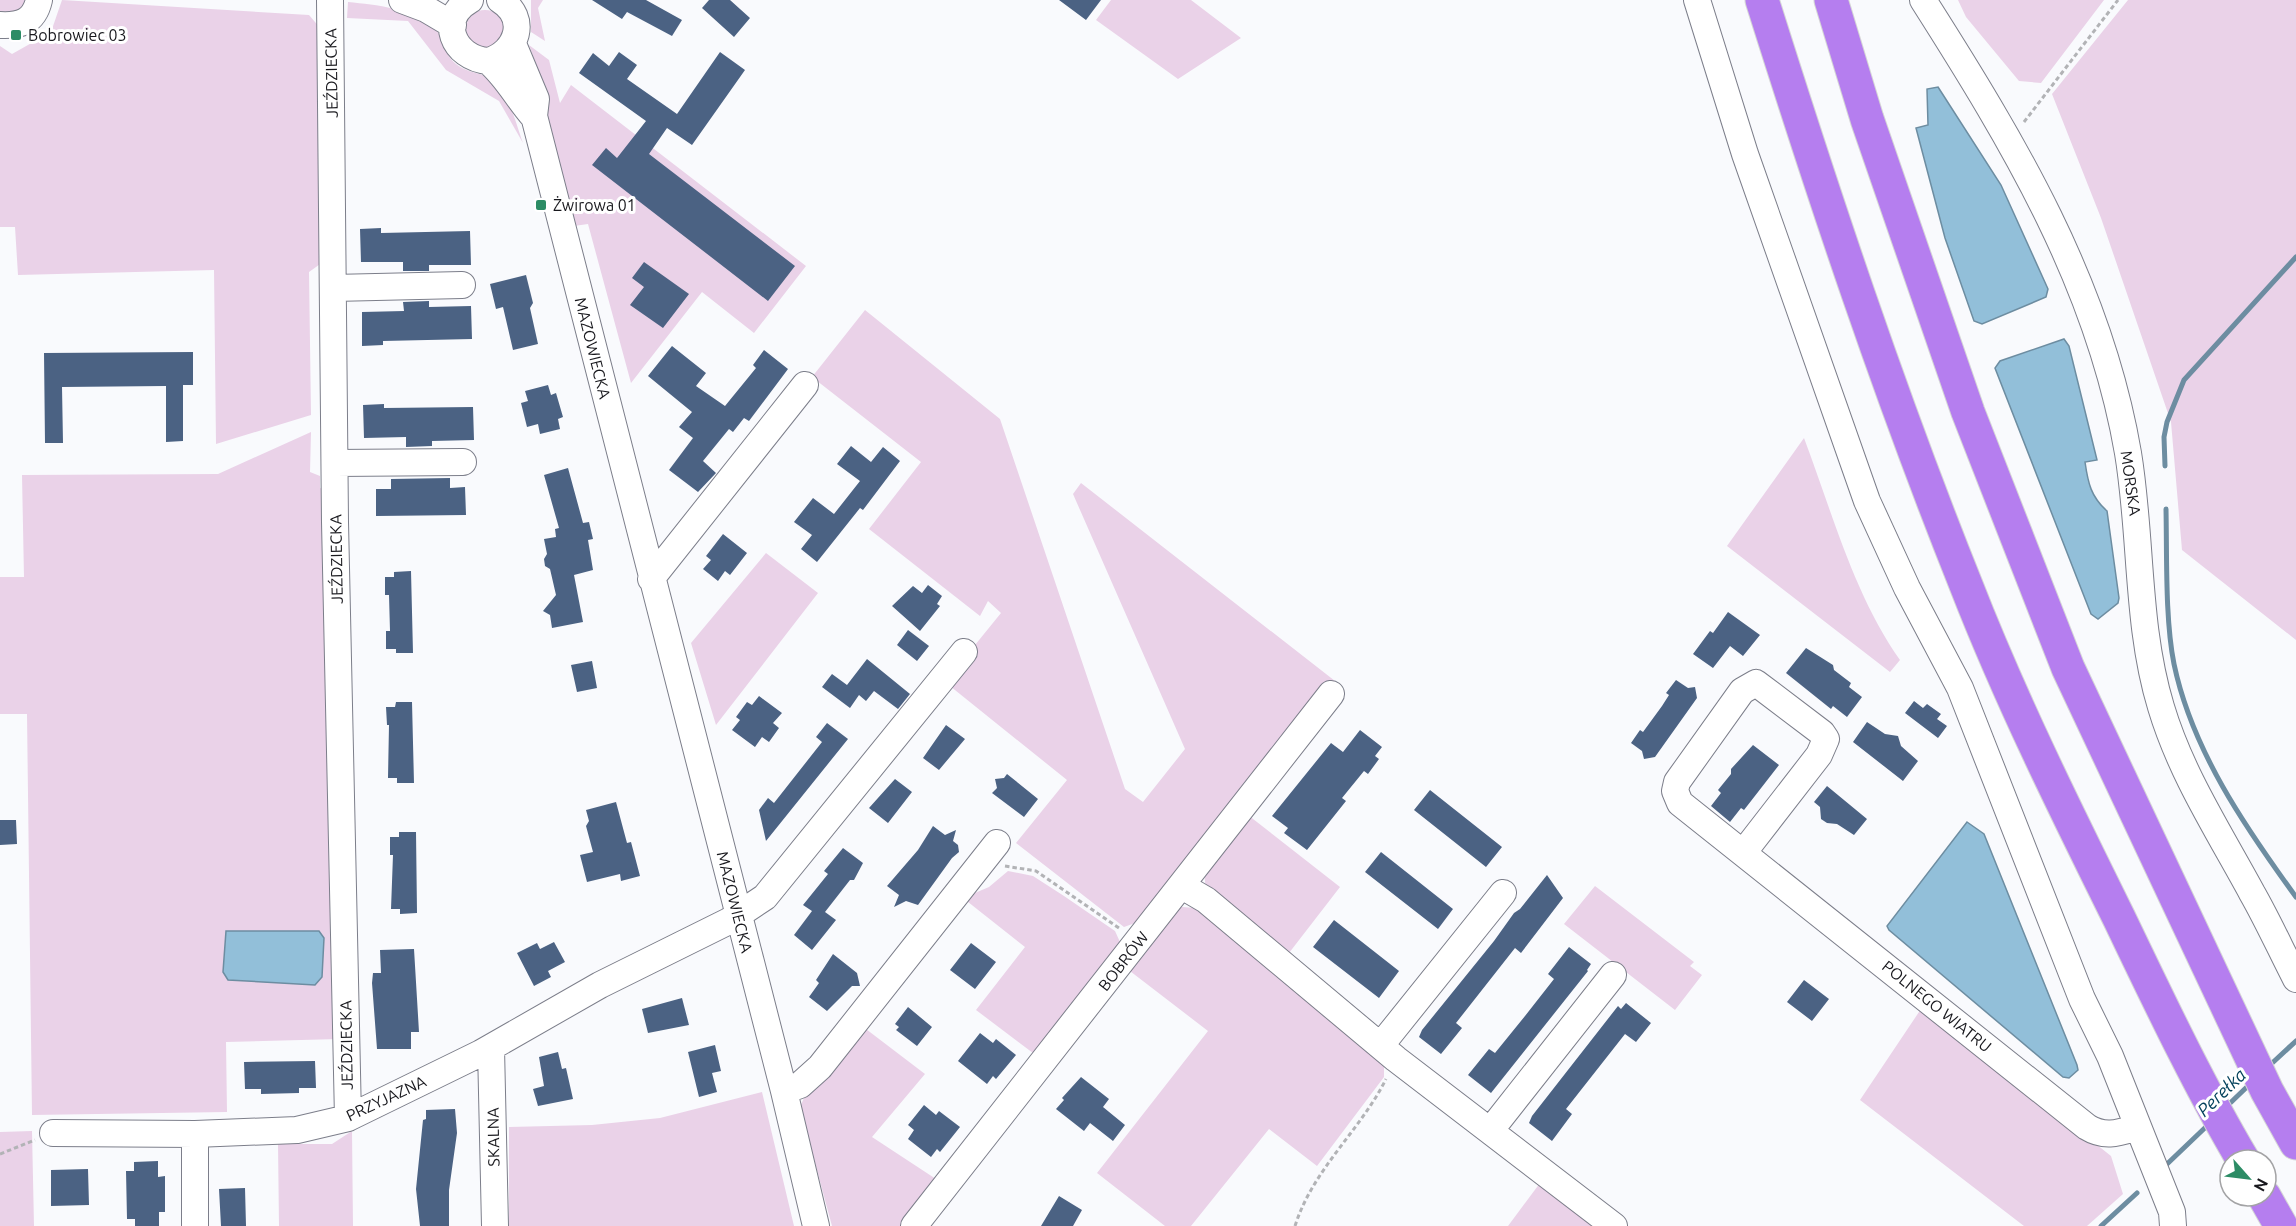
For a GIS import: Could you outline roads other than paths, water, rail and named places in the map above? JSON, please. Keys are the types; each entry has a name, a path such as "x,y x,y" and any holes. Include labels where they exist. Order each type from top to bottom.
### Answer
{"highway":[{"path":"1762,0 1806,139 1888,380 1966,587 2055,787 2235,1148"},
{"path":"1831,0 1868,119 1964,401 2068,668 2261,1079 2296,1143"},
{"path":"2271,1208 2281,1226"}],"street":[{"path":"0,25 17,26 30,19 39,0"},
{"name":"JEŹDZIECKA","path":"330,0 335,463 348,1118"},
{"path":"402,0 426,9 453,25 467,0"},
{"path":"1697,0 1745,154 1867,501 1907,588 1960,688 2082,999 2110,1056 2172,1212 2174,1226"},
{"name":"MORSKA","path":"1923,0 2048,212 2073,266 2108,365 2133,491 2147,645 2168,728 2201,802 2253,895 2296,979"},
{"name":"MAZOWIECKA","path":"511,5 518,28 513,45 536,99 534,116 784,1091 816,1226"},
{"name":"MAZOWIECKA","path":"453,25 454,39 459,49 477,60 488,61 511,84 523,104 534,116"},
{"path":"488,61 499,58 513,45"},
{"path":"333,288 462,285"},
{"path":"651,579 805,385"},
{"path":"335,463 463,462"},
{"name":"PRZYJAZNA","path":"53,1133 195,1134 297,1130 348,1118 491,1047 600,985 738,916 770,891 964,652"},
{"name":"POLNEGO WIATRU","path":"1743,853 1819,755 1826,739 1822,733 1756,683 1742,691 1677,782 1675,791 1680,803 2087,1127 2099,1134 2107,1135 2138,1127"},
{"name":"BOBRÓW","path":"914,1226 1331,694"},
{"path":"784,1091 810,1078 997,843"},
{"path":"1182,886 1206,900 1388,1052 1614,1226"},
{"path":"1388,1052 1503,893"},
{"path":"1490,1131 1613,975"},
{"name":"SKALNA","path":"491,1047 495,1226"},
{"path":"195,1134 195,1226"}],"water":[{"path":"1938,87 2001,185 2048,289 2046,297 1982,324 1974,321 1945,238 1916,128 1928,125 1927,89"},
{"path":"2064,339 2069,346 2097,460 2085,462 2086,470 2094,495 2107,511 2119,598 2118,603 2098,619 2091,614 1995,368 2000,361"},
{"path":"1967,822 1984,834 2077,1065 2078,1070 2069,1078 2063,1077 1887,926"},
{"path":"226,931 319,931 324,938 322,977 315,985 228,980 223,972"}],"waterway":[{"path":"2165,466 2164,437 2167,422 2184,380 2296,257"},
{"path":"2166,509 2169,627 2174,664 2182,696 2193,727 2223,786 2258,843 2296,897"},
{"name":"Perełka","path":"2269,1066 2296,1041"},
{"name":"Perełka","path":"2225,1108 2251,1083"},
{"name":"Perełka","path":"2166,1165 2210,1123"},
{"name":"Perełka","path":"2101,1226 2137,1193"}],"place":[{"name":"Bobrowiec 03","path":"16,35"},
{"name":"Żwirowa 01","path":"541,205"}]}
